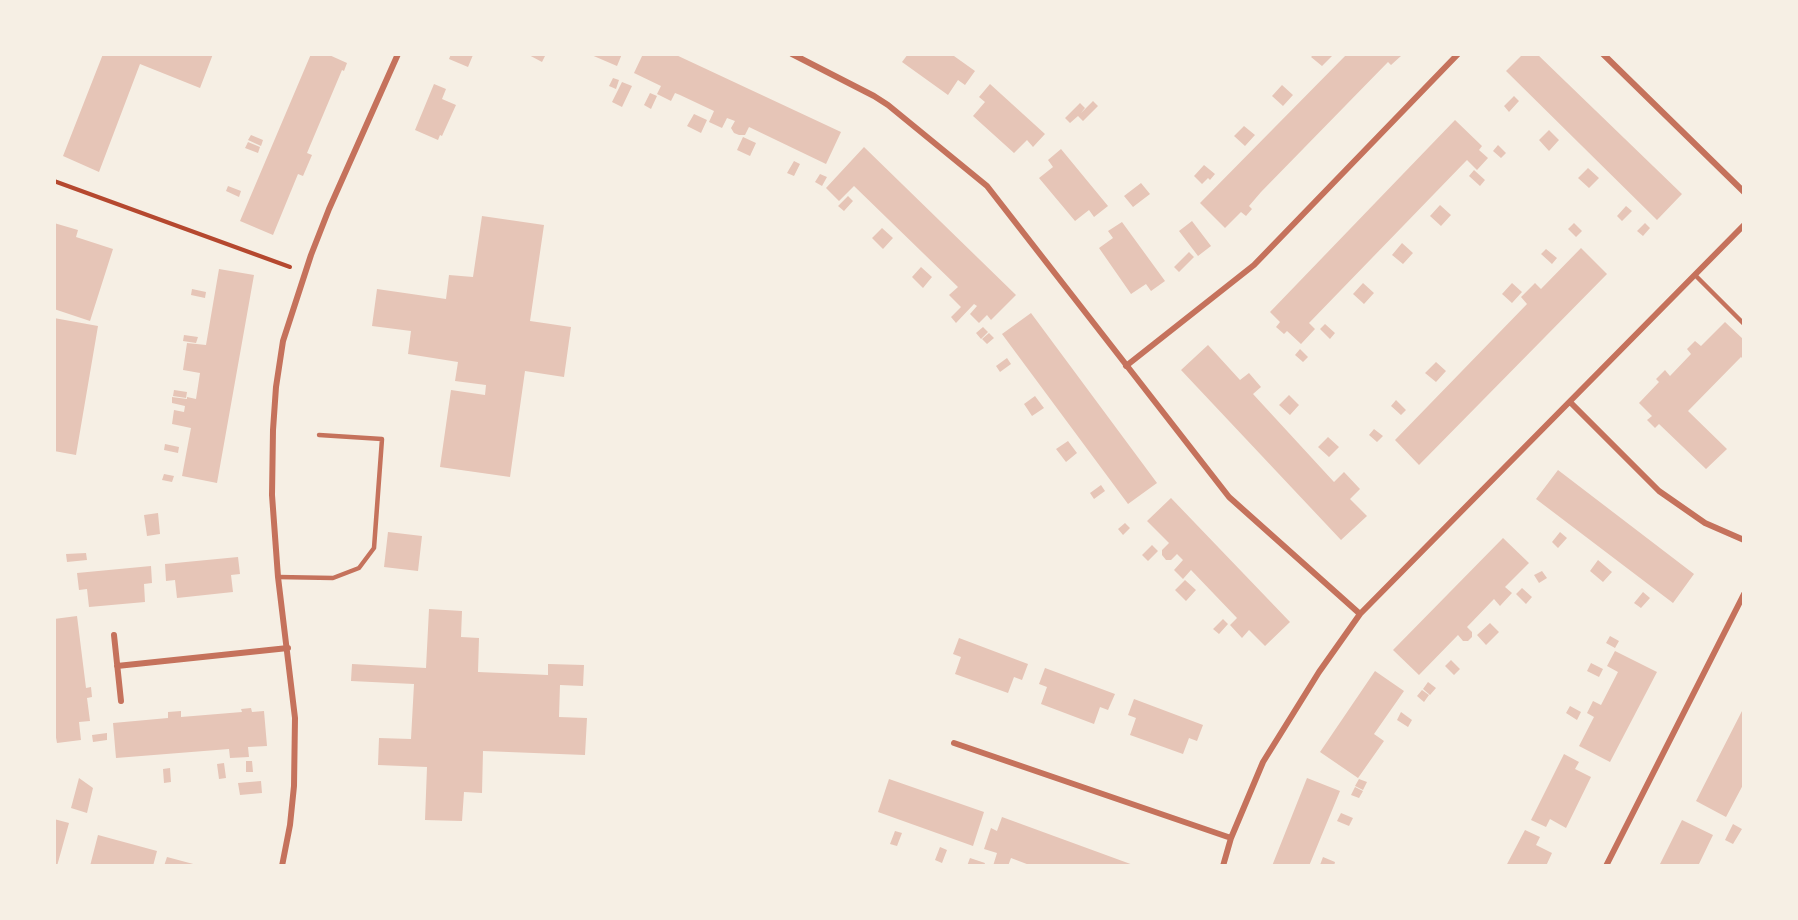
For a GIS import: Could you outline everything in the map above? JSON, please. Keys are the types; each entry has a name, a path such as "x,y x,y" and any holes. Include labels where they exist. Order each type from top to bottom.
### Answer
{"street":[{"path":"282,866 290,825 294,786 295,718 278,577 273,495 273,430 276,387 284,341 305,273 329,209 398,54"},
{"path":"792,54 888,105 987,186 1229,497 1360,614"},
{"path":"1126,366 1254,265 1458,54"},
{"path":"1603,54 1744,192"},
{"path":"1223,866 1231,838 1263,762 1319,672 1360,614 1744,225"},
{"path":"1570,402 1659,491 1705,523 1744,540"},
{"path":"1606,866 1744,594"},
{"path":"114,635 121,701"},
{"path":"117,666 288,648"},
{"path":"954,743 1231,838"}],"lane":[{"path":"1695,276 1744,324"},
{"path":"278,577 333,578 359,568 374,548 382,439 319,435"}],"path":[{"path":"54,181 305,273"}],"building":[{"path":"103,54 213,54 200,88 140,64 99,172 63,156"},
{"path":"311,54 327,54 347,63 307,153 312,155 303,176 298,174 273,235 240,221"},
{"path":"451,54 473,55 468,67 449,59"},
{"path":"527,54 546,54 542,62"},
{"path":"589,54 622,54 617,66"},
{"path":"643,54 674,54 841,132 826,164 749,127 745,135 734,133 731,128 735,121 727,118 722,128 709,122 714,111 680,95 675,93 671,101 657,94 661,86 634,73"},
{"path":"908,54 955,54 954,56 975,71 965,85 958,80 948,95 902,62"},
{"path":"1314,54 1332,56 1322,66 1311,57"},
{"path":"1347,54 1399,54 1401,56 1391,65 1388,62 1261,192 1249,206 1252,209 1246,216 1241,212 1225,228 1200,203"},
{"path":"1523,54 1537,54 1682,194 1657,220 1506,71"},
{"path":"613,78 619,80 616,89 609,86"},
{"path":"622,82 632,86 622,107 612,102"},
{"path":"434,84 446,89 442,99 456,105 438,140 415,130"},
{"path":"990,84 1045,134 1033,147 1027,140 1014,153 973,116 985,102 979,97"},
{"path":"1282,85 1293,95 1283,106 1272,96"},
{"path":"650,93 657,96 651,109 644,105"},
{"path":"1514,96 1519,101 1509,112 1504,106"},
{"path":"1093,101 1098,106 1083,121 1078,116 1070,123 1065,118 1080,103 1085,108 1081,113"},
{"path":"694,114 707,120 701,133 687,126"},
{"path":"1455,120 1482,146 1479,150 1488,158 1477,170 1467,160 1309,323 1315,329 1301,344 1287,331 1284,334 1276,327 1280,322 1270,312"},
{"path":"1244,126 1255,135 1245,146 1234,136"},
{"path":"1549,130 1559,140 1549,151 1539,140"},
{"path":"251,135 263,140 261,146 248,140"},
{"path":"743,137 756,143 750,156 737,150"},
{"path":"248,142 260,147 258,153 245,148"},
{"path":"1498,145 1506,153 1501,158 1493,151"},
{"path":"864,147 1016,295 991,320 987,315 979,323 970,314 977,306 974,304 956,323 951,317 961,307 949,295 958,287 854,186 839,201 826,188"},
{"path":"1061,149 1108,206 1094,217 1089,210 1075,221 1039,178 1053,167 1048,160"},
{"path":"794,161 800,164 794,176 787,173"},
{"path":"1204,165 1215,174 1202,184 1194,176"},
{"path":"1588,168 1599,178 1589,188 1578,178"},
{"path":"1474,170 1485,180 1480,186 1469,176"},
{"path":"820,174 827,177 822,186 815,182"},
{"path":"1141,183 1150,194 1133,207 1124,196"},
{"path":"228,186 241,191 239,197 226,191"},
{"path":"848,196 853,201 844,211 838,206"},
{"path":"1440,205 1451,215 1441,226 1430,216"},
{"path":"1626,206 1632,211 1622,221 1617,216"},
{"path":"482,216 544,225 530,321 571,327 564,377 525,371 510,477 440,467 451,390 485,395 486,385 455,381 458,362 408,354 411,331 372,326 377,289 446,299 449,275 473,277"},
{"path":"1192,221 1211,246 1198,256 1179,231"},
{"path":"1122,222 1165,281 1151,291 1146,284 1131,294 1099,248 1113,238 1108,231"},
{"path":"54,223 78,230 76,237 113,249 90,321 54,309"},
{"path":"1574,223 1582,231 1576,237 1568,229"},
{"path":"1645,223 1650,228 1643,236 1637,231"},
{"path":"882,228 893,238 883,249 872,238"},
{"path":"1402,243 1413,253 1403,264 1392,255"},
{"path":"1581,248 1607,274 1419,465 1395,440 1527,304 1521,297 1535,283 1541,289"},
{"path":"1546,249 1557,258 1552,264 1541,254"},
{"path":"1189,252 1194,257 1179,272 1174,267"},
{"path":"921,267 932,277 923,288 912,277"},
{"path":"219,269 254,275 217,483 182,476 191,428 172,424 174,410 184,412 185,406 172,403 172,397 196,399 200,373 183,370 187,343 206,345"},
{"path":"1363,283 1374,293 1364,304 1353,294"},
{"path":"1512,283 1522,292 1512,303 1502,294"},
{"path":"192,289 206,292 205,298 191,295"},
{"path":"1031,313 1157,483 1128,504 1002,334"},
{"path":"54,318 98,326 76,455 54,451"},
{"path":"1725,322 1744,340 1744,360 1741,357 1688,411 1727,449 1706,469 1659,424 1655,428 1647,420 1652,416 1639,403 1659,382 1656,379 1665,370 1670,376 1691,354 1687,349 1695,341 1701,346"},
{"path":"1325,324 1335,333 1330,339 1320,329"},
{"path":"983,327 988,332 981,339 976,333"},
{"path":"989,333 994,338 987,344 982,339"},
{"path":"184,335 198,337 196,343 183,341"},
{"path":"1208,345 1240,380 1249,373 1261,387 1253,394 1334,482 1344,472 1360,489 1350,499 1367,516 1341,540 1181,370"},
{"path":"1300,349 1308,357 1303,362 1295,355"},
{"path":"1007,358 1011,364 1000,372 996,366"},
{"path":"1436,362 1446,371 1436,382 1425,373"},
{"path":"174,390 187,392 186,398 173,396"},
{"path":"1289,395 1299,405 1290,415 1279,405"},
{"path":"1035,396 1044,408 1032,416 1024,404"},
{"path":"1396,400 1406,410 1401,415 1391,406"},
{"path":"1374,429 1383,436 1377,442 1369,435"},
{"path":"1328,437 1339,447 1329,457 1318,447"},
{"path":"1068,441 1077,453 1066,462 1056,449"},
{"path":"165,444 179,447 178,453 164,450"},
{"path":"1558,470 1694,574 1673,603 1536,499"},
{"path":"164,474 174,476 172,482 162,480"},
{"path":"1101,485 1105,491 1094,499 1090,493"},
{"path":"1171,498 1290,622 1265,646 1249,630 1242,638 1230,625 1237,618 1191,570 1183,579 1174,570 1183,560 1177,554 1171,560 1166,560 1162,555 1162,550 1169,543 1147,521"},
{"path":"158,513 160,534 147,536 144,515"},
{"path":"1125,523 1130,528 1123,535 1118,529"},
{"path":"388,532 422,536 418,571 384,567"},
{"path":"1560,532 1567,538 1558,548 1552,542"},
{"path":"1503,538 1529,563 1505,587 1512,593 1500,606 1494,599 1467,627 1472,632 1472,637 1468,641 1463,641 1458,635 1419,675 1393,650"},
{"path":"1152,545 1158,551 1148,561 1142,555"},
{"path":"86,553 87,560 67,562 66,554"},
{"path":"238,557 240,574 231,575 233,592 177,598 175,580 166,581 165,564"},
{"path":"1598,560 1612,572 1603,582 1590,571"},
{"path":"151,566 152,583 144,584 145,602 89,607 87,589 79,590 77,573"},
{"path":"1542,571 1547,578 1539,583 1534,575"},
{"path":"1185,580 1196,590 1186,601 1175,590"},
{"path":"1522,588 1532,597 1526,604 1516,594"},
{"path":"1643,592 1650,598 1641,608 1634,603"},
{"path":"429,609 462,611 461,637 479,638 478,672 548,675 548,664 584,665 583,686 560,685 559,717 587,718 585,755 483,751 482,793 464,792 462,821 425,820 427,767 378,765 379,738 411,739 414,684 351,681 352,664 426,668"},
{"path":"77,616 86,688 91,687 92,697 87,698 90,721 79,722 81,740 57,743 54,727 54,619"},
{"path":"1223,619 1228,624 1219,634 1213,629"},
{"path":"1490,623 1499,632 1486,645 1477,635"},
{"path":"1610,636 1619,641 1615,648 1606,643"},
{"path":"959,638 1028,664 1022,680 1014,677 1008,693 955,674 961,657 953,654"},
{"path":"1615,651 1657,672 1610,762 1579,746 1594,717 1587,713 1593,701 1601,705 1618,672 1607,666"},
{"path":"1451,660 1460,669 1454,675 1445,666"},
{"path":"1591,663 1603,669 1599,677 1587,671"},
{"path":"1045,668 1115,694 1108,710 1100,707 1094,724 1041,704 1047,687 1039,684"},
{"path":"1375,671 1404,691 1374,734 1384,741 1358,778 1320,752"},
{"path":"1428,682 1436,688 1430,695 1423,689"},
{"path":"1422,690 1429,695 1424,702 1417,696"},
{"path":"1134,699 1203,725 1197,741 1189,738 1183,754 1130,735 1136,718 1128,715"},
{"path":"1570,706 1581,712 1577,720 1566,713"},
{"path":"251,708 252,712 264,711 267,746 248,747 249,757 230,758 229,749 116,758 113,723 168,718 168,712 181,711 181,717 242,712 241,709"},
{"path":"1742,711 1744,713 1744,783 1726,817 1696,801"},
{"path":"1401,712 1412,720 1408,727 1397,720"},
{"path":"107,733 107,740 93,742 92,735"},
{"path":"1564,754 1579,762 1575,769 1591,777 1566,828 1550,819 1546,827 1531,820"},
{"path":"246,761 252,761 253,772 246,772"},
{"path":"224,763 226,778 219,779 217,764"},
{"path":"170,768 171,782 164,783 163,769"},
{"path":"79,778 93,788 87,813 71,808"},
{"path":"1307,778 1340,791 1309,866 1272,866"},
{"path":"889,779 984,812 973,846 878,812"},
{"path":"1359,779 1367,782 1363,790 1355,786"},
{"path":"261,781 262,793 240,795 238,783"},
{"path":"1355,787 1363,791 1359,798 1351,795"},
{"path":"1341,813 1353,818 1349,826 1337,821"},
{"path":"1002,817 1136,866 1032,866 1011,858 1008,866 993,866 997,853 984,849 991,828 997,831"},
{"path":"54,819 69,823 57,866 54,866"},
{"path":"1682,820 1713,835 1698,866 1659,866"},
{"path":"1733,824 1742,829 1733,844 1725,840"},
{"path":"1525,830 1540,837 1536,845 1552,853 1546,866 1506,866"},
{"path":"895,831 902,833 897,846 890,844"},
{"path":"98,835 157,851 153,866 90,866"},
{"path":"940,847 947,850 942,863 935,860"},
{"path":"167,857 197,865 197,866 164,866"},
{"path":"1323,857 1335,862 1334,866 1320,865"},
{"path":"970,858 985,863 984,866 967,866"}]}
